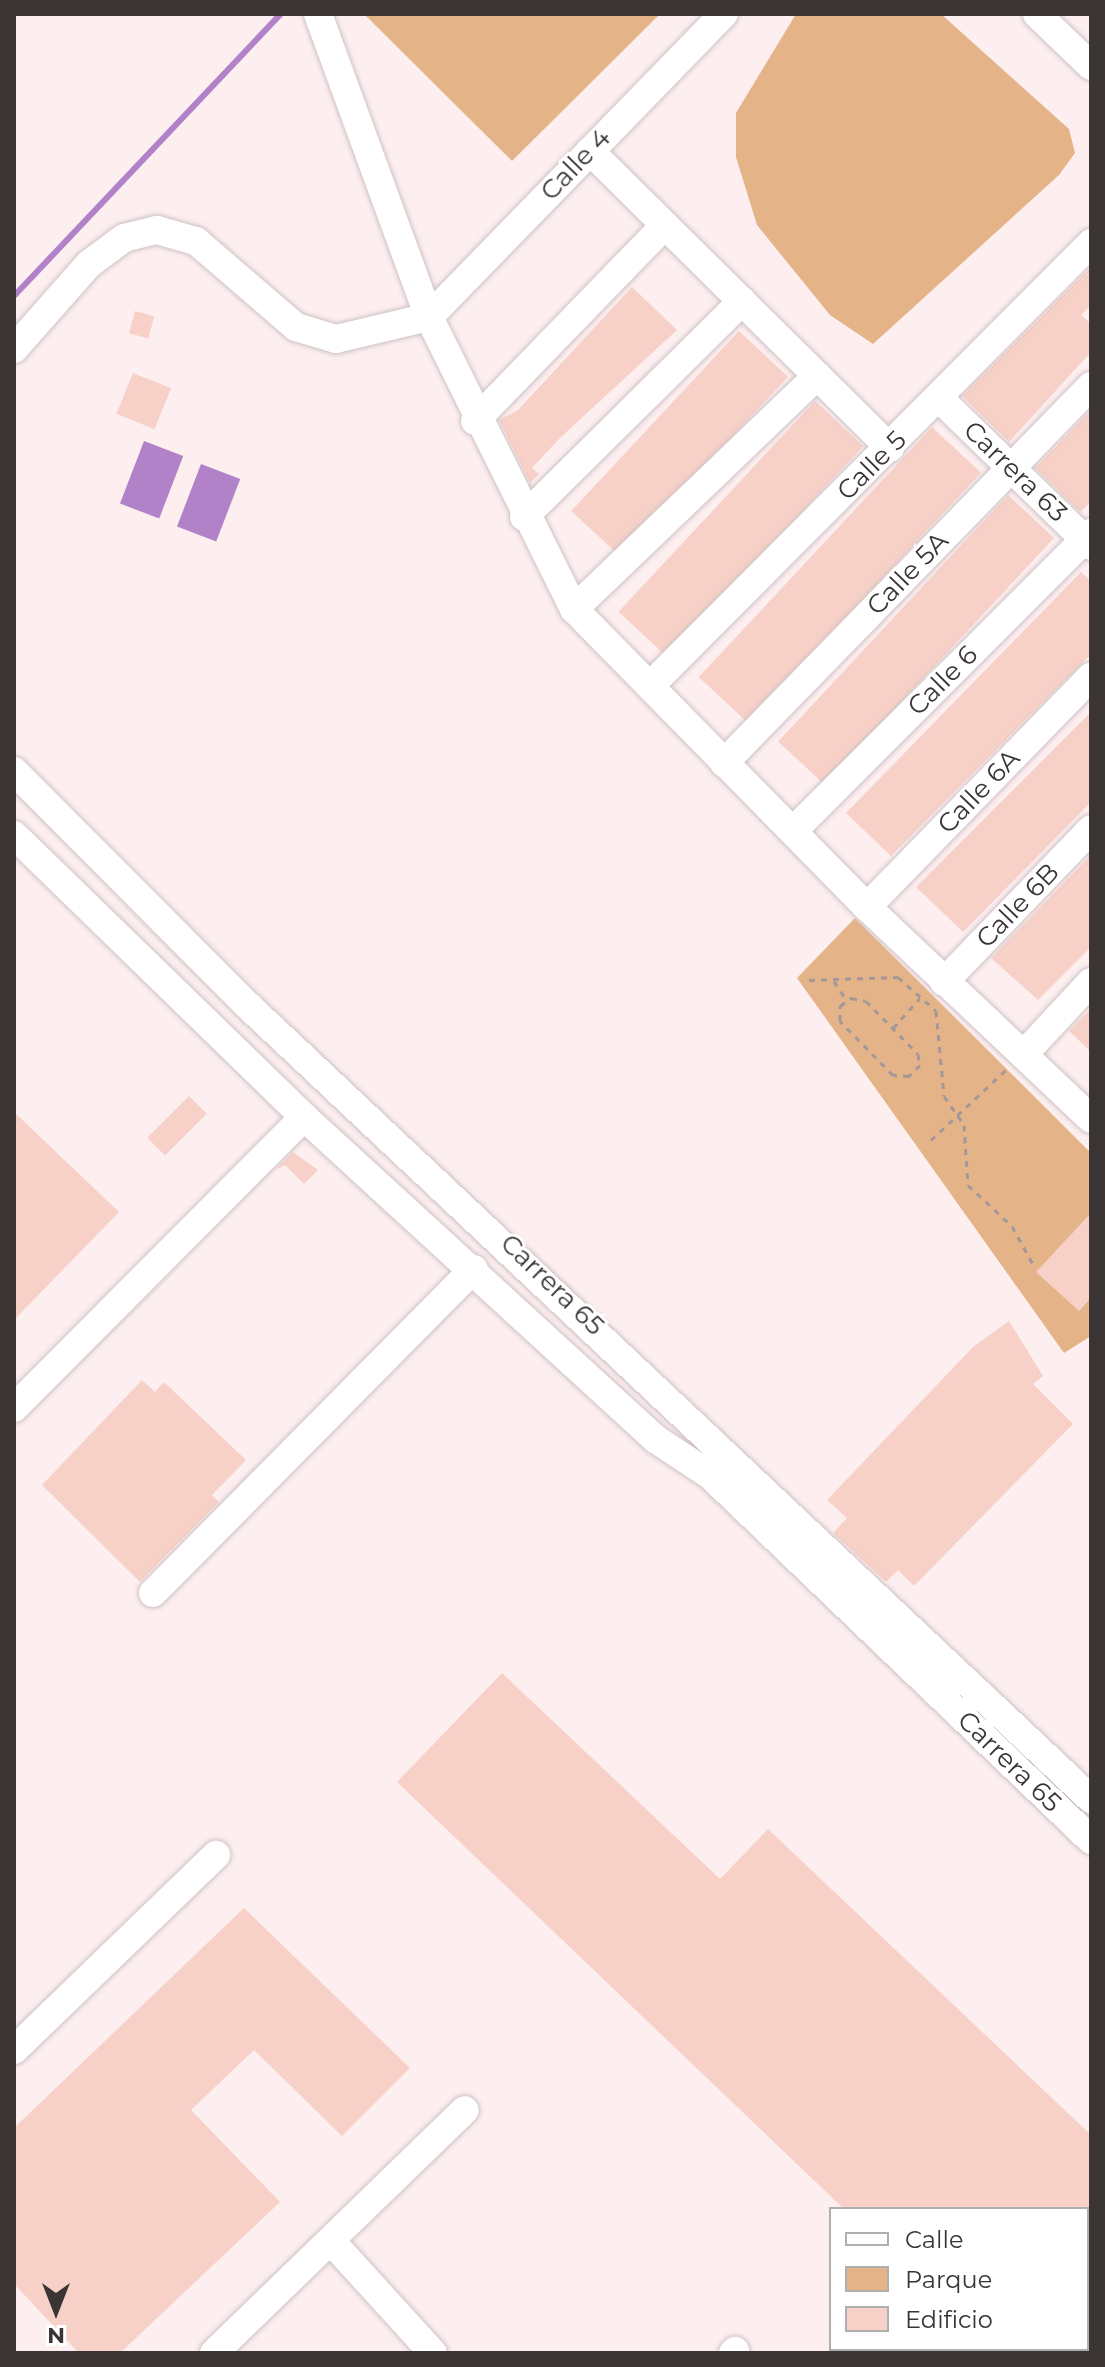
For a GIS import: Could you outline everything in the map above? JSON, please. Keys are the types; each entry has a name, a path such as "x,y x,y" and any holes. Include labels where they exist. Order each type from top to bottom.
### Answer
{"street":[{"path":"318,14 429,317 475,421 574,609 724,763 795,829 867,907 933,989 1024,1054 1091,1119"},
{"name":"Calle 4","path":"429,317 724,14"},
{"path":"1037,14 1091,66"},
{"path":"590,151 890,448"},
{"path":"475,421 665,225"},
{"path":"14,349 89,264 124,238 157,230 196,241 296,327 336,339 429,317"},
{"name":"Calle 5","path":"651,685 1091,243"},
{"path":"524,517 742,301"},
{"path":"574,609 817,376"},
{"name":"Calle 5A","path":"724,763 1091,386"},
{"name":"Carrera 63","path":"939,398 1089,540"},
{"name":"Calle 6","path":"795,829 1089,540"},
{"name":"Calle 6A","path":"867,907 1091,677"},
{"name":"Carrera 65","path":"14,771 244,1002 474,1211 1091,1799"},
{"name":"Calle 6B","path":"933,989 1091,829"},
{"name":"Carrera 65","path":"14,835 304,1117 443,1240 657,1440 710,1475 1091,1840"},
{"path":"1024,1054 1091,982"},
{"path":"14,1408 304,1117"},
{"path":"443,1240 474,1211"},
{"path":"153,1593 474,1269"},
{"path":"14,2050 216,1855"},
{"path":"214,2353 465,2110"},
{"path":"331,2241 433,2353"}],"path":[{"path":"809,980 898,977 933,989"},
{"path":"833,979 847,1001"},
{"path":"893,1028 933,989"},
{"path":"933,989 944,1096 957,1116 968,1185 1012,1226 1034,1266"},
{"path":"847,1001 866,1001 918,1054 920,1065 909,1076 893,1075 840,1021 847,1001"},
{"path":"931,1140 1024,1054"}],"green space":[{"path":"364,14 660,14 512,161"},
{"path":"796,14 941,14 1069,129 1075,153 1059,175 873,344 830,315 757,225 736,157 736,113"},
{"path":"855,918 1091,1153 1091,1336 1064,1353 797,978"}],"shaded area":[{"path":"144,441 183,456 159,519 120,504"},
{"path":"201,464 240,479 216,542 177,527"}],"building":[{"path":"1091,267 1091,305 1081,315 1091,324 1091,352 1009,442 962,396"},
{"path":"632,287 677,330 560,438 532,468 539,474 530,483 499,420 518,410"},
{"path":"135,311 154,316 148,338 129,333"},
{"path":"739,331 788,377 620,557 571,511"},
{"path":"133,373 171,388 155,429 117,414"},
{"path":"815,401 863,446 667,657 619,612"},
{"path":"1091,410 1091,502 1080,512 1035,468"},
{"path":"932,427 981,473 748,723 699,677"},
{"path":"1008,495 1054,538 824,784 778,741"},
{"path":"1081,572 1091,581 1091,654 891,856 846,813"},
{"path":"1091,712 1091,802 963,932 916,887"},
{"path":"1091,855 1091,947 1038,1000 991,958"},
{"path":"1091,1009 1091,1052 1069,1031"},
{"path":"189,1096 207,1114 165,1155 147,1138"},
{"path":"14,1112 119,1212 14,1320"},
{"path":"293,1152 318,1170 304,1184 285,1165 275,1170"},
{"path":"1091,1213 1091,1298 1079,1311 1036,1272"},
{"path":"1009,1321 1043,1376 1033,1384 1073,1424 914,1586 898,1570 886,1582 833,1533 847,1518 827,1500 973,1347"},
{"path":"142,1380 155,1392 164,1382 246,1460 212,1495 219,1502 140,1582 42,1485"},
{"path":"502,1673 720,1879 768,1829 1091,2135 1091,2209 842,2207 397,1782"},
{"path":"244,1908 410,2068 342,2136 254,2050 191,2110 280,2202 120,2353 79,2353 16,2286 14,2128"}],"waterway":[{"path":"14,296 281,14"}]}
